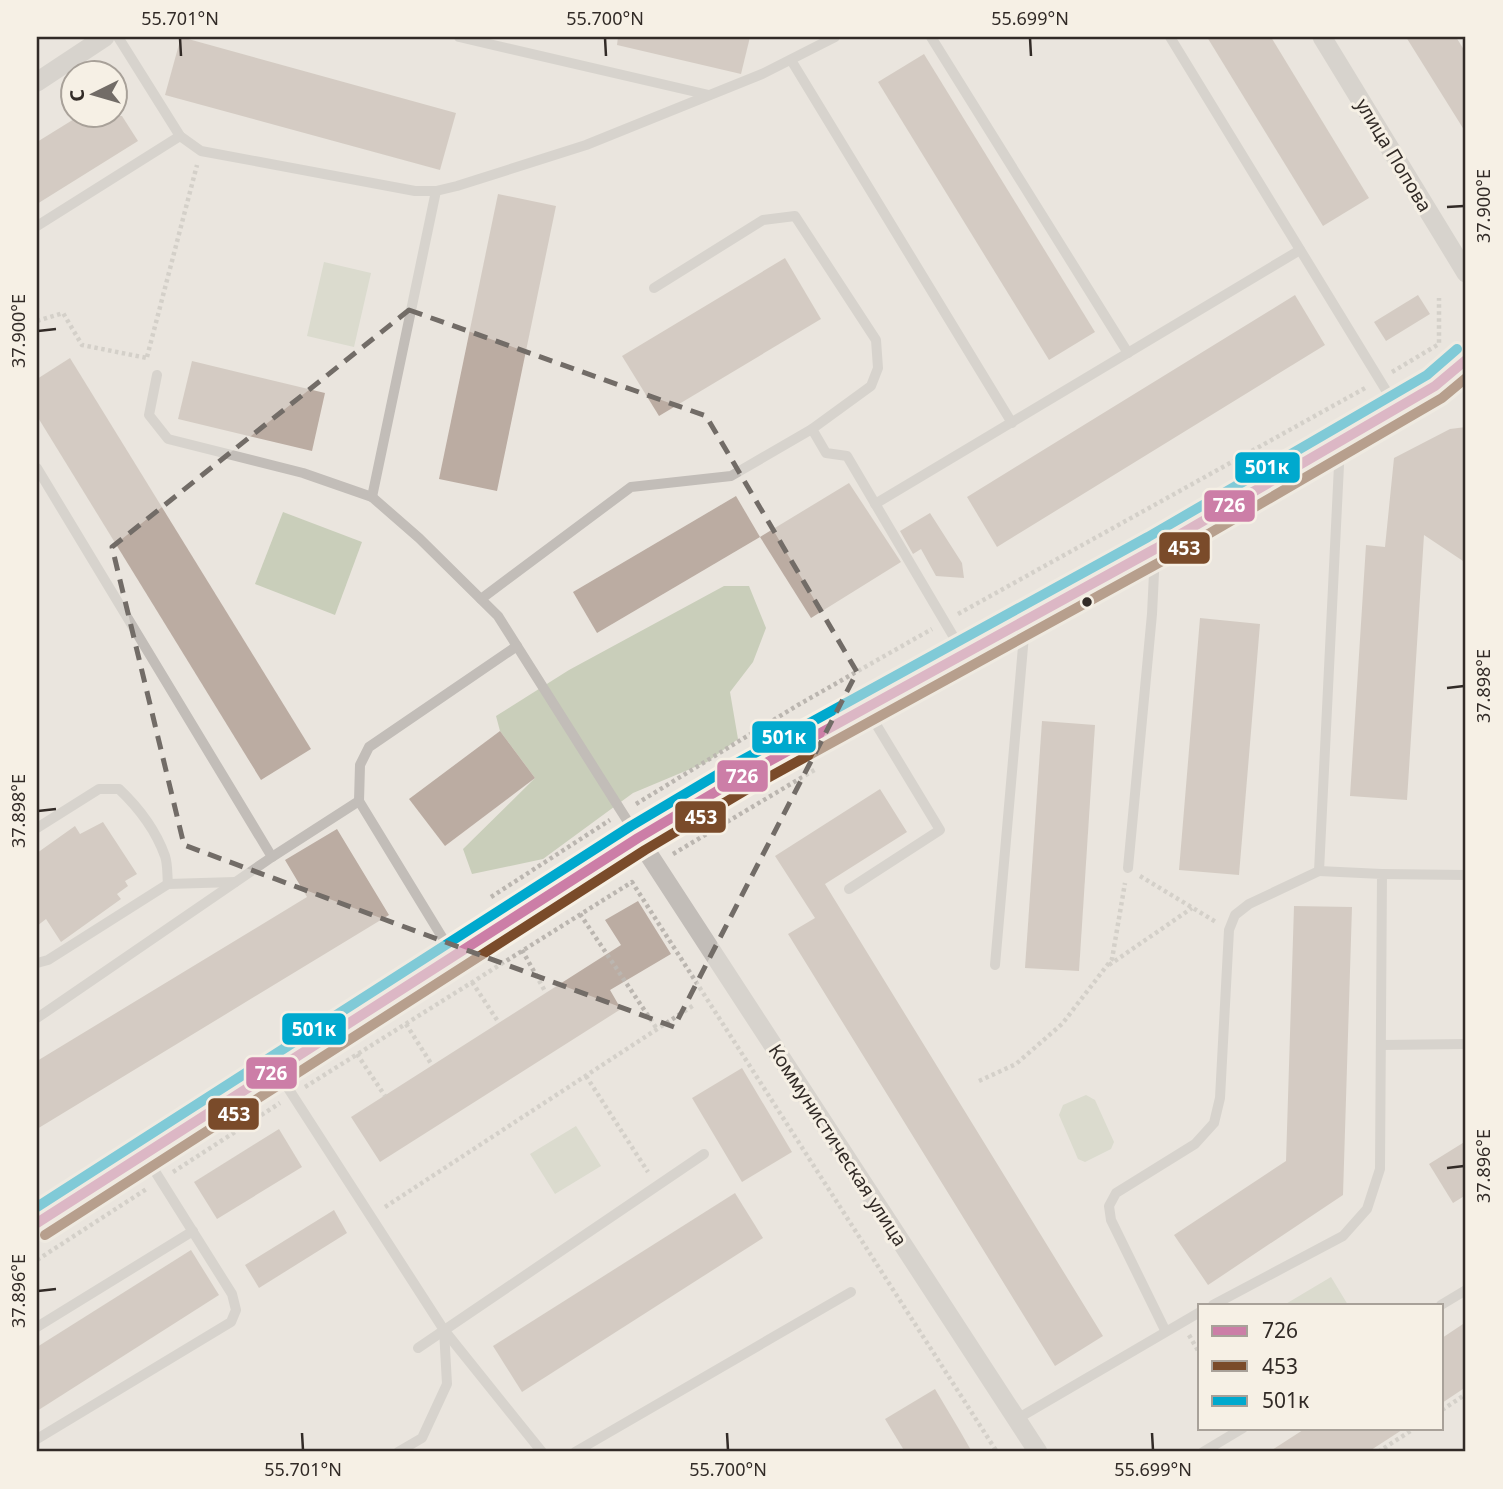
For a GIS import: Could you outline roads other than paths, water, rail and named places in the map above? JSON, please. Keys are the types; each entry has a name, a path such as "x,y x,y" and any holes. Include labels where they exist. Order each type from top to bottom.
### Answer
{"street":[{"path":"37,82 105,37"},
{"name":"улица Попова","path":"1322,37 1466,273"},
{"path":"37,1223 638,838 744,775 1155,549 1435,386 1466,360"},
{"name":"Коммунистическая улица","path":"638,838 1038,1452"}],"lane":[{"path":"118,37 180,136 201,151 415,191 436,191 457,186 586,145 710,96 835,37"},
{"path":"459,37 710,96"},
{"path":"931,37 1128,353"},
{"path":"1170,37 1397,409"},
{"path":"791,60 1012,423"},
{"path":"37,226 180,136"},
{"path":"372,497 436,191"},
{"path":"481,599 631,487 732,476 812,429 872,386 878,368 876,340 795,216 764,220 654,288"},
{"path":"876,504 1300,250"},
{"path":"157,376 149,415 168,439 303,473 372,497 419,538 498,616 638,838"},
{"path":"812,429 826,453 847,456 964,654"},
{"path":"1319,872 1340,442"},
{"path":"37,468 272,857"},
{"path":"1128,868 1152,614 1155,549"},
{"path":"995,965 1026,620"},
{"path":"453,956 359,801 360,765 369,747 517,646"},
{"path":"849,889 940,830 866,708"},
{"path":"37,828 99,789 118,789 148,824 166,858 168,884"},
{"path":"37,1018 272,857 359,801"},
{"path":"1165,1330 1111,1220 1109,1206 1116,1193 1195,1144 1213,1123 1220,1098 1229,930 1235,915 1249,904 1319,872 1466,875"},
{"path":"1215,1304 1343,1236 1367,1209 1380,1169 1382,874"},
{"path":"37,962 48,960 168,884 236,882"},
{"path":"1381,1045 1466,1044"},
{"path":"276,1069 444,1330 542,1452"},
{"path":"37,1438 231,1322 236,1310 232,1294 144,1153"},
{"path":"418,1348 704,1154"},
{"path":"37,1327 192,1231"},
{"path":"1443,1304 1466,1290"},
{"path":"575,1452 851,1292"},
{"path":"1017,1419 1198,1313"},
{"path":"398,1452 422,1437 447,1384 444,1330"},
{"path":"1203,1452 1240,1430"}]}
